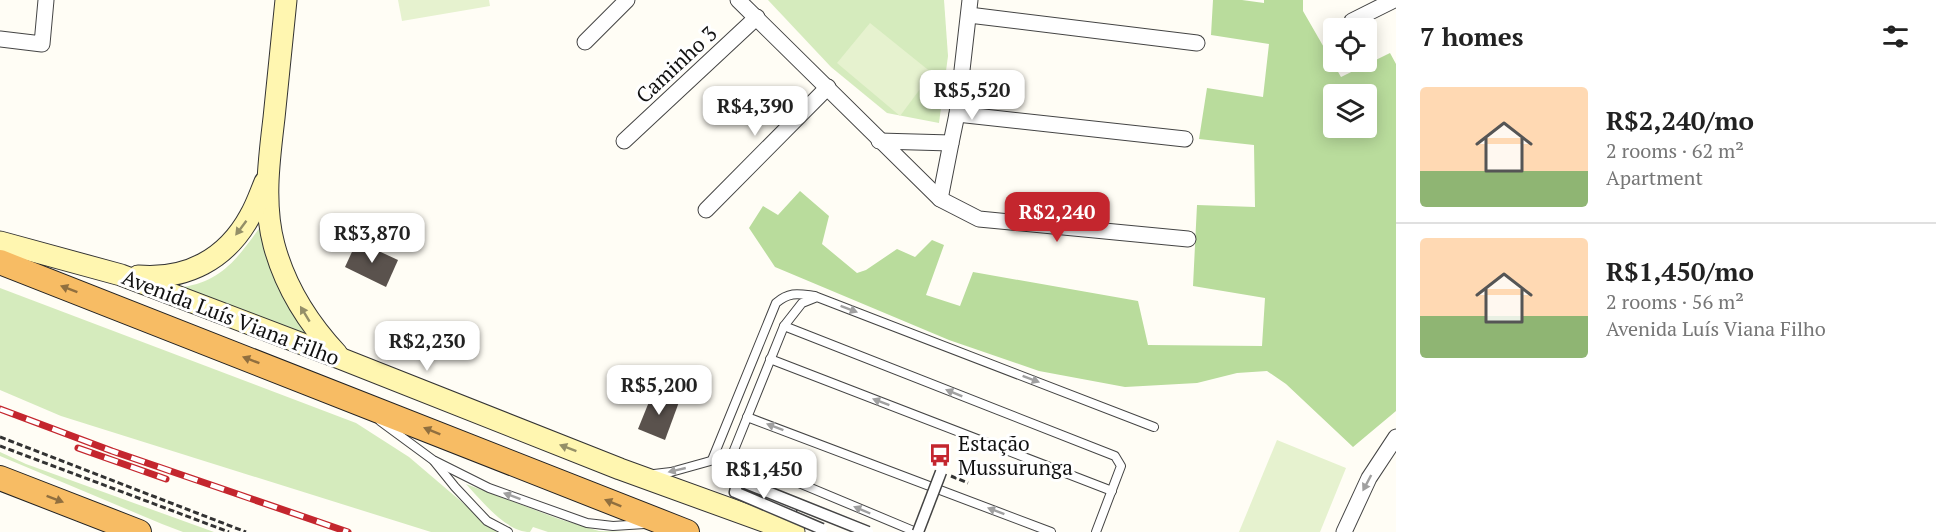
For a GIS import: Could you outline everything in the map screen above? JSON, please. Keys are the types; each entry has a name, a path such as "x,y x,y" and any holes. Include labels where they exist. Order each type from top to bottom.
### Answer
{"highway":[{"name":"Avenida Luís Viana Filho","path":"0,262 687,532"},
{"path":"0,478 139,532"}],"main road":[{"path":"286,0 268,176 269,211 274,244 287,282 316,330 342,359"},
{"path":"121,275 157,277 182,274 207,262 230,243 249,218 268,176"},
{"name":"Avenida Luís Viana Filho","path":"0,242 121,275 620,469 794,532"},
{"path":"109,520 131,532"}],"street":[{"path":"0,39 42,44 46,0"},
{"path":"585,42 627,0"},
{"path":"738,0 940,199 979,219 1188,239"},
{"path":"1358,18 1394,0"},
{"path":"940,199 957,114 969,7 1197,43"},
{"name":"Caminho 3","path":"624,141 757,17"},
{"path":"706,210 828,87"},
{"path":"957,114 1185,139"},
{"path":"879,141 951,143"},
{"path":"1344,532 1369,478 1396,437"},
{"path":"917,532 941,472 947,475"},
{"path":"745,490 824,525 822,529 735,492 738,480 868,532"}],"lane":[{"path":"712,460 776,303 784,296 796,293 817,297 1155,427"},
{"path":"732,456 784,326 802,303 817,297"},
{"path":"784,326 1115,456 1121,466 1096,532"},
{"path":"770,359 1112,491"},
{"path":"350,398 433,460 489,488 587,523 613,526 665,523"},
{"path":"747,417 1051,532"},
{"path":"620,469 651,475 732,456 917,532"},
{"path":"433,460 488,521 508,532"},
{"path":"455,487 454,481 458,475 463,474"}],"path":[{"path":"0,437 246,532"},
{"path":"0,446 230,532"},
{"path":"947,475 968,483"}],"green space":[{"path":"398,0 489,0 490,6 402,21"},
{"path":"768,0 944,0 948,56 939,123 887,113 831,67"},
{"path":"1213,0 1264,3 1264,0 1303,0 1303,11 1323,46 1323,72 1338,72 1341,77 1351,72 1377,72 1377,59 1390,53 1396,64 1396,411 1353,447 1286,384 1267,371 1237,373 1197,383 1125,387 1039,371 949,340 775,267 749,228 763,206 778,215 800,191 829,216 822,244 857,273 866,270 897,249 915,257 932,240 944,245 926,295 960,306 973,272 1138,301 1148,345 1262,346 1265,298 1193,286 1197,205 1255,207 1254,145 1199,139 1207,88 1263,97 1269,44 1211,35"},
{"path":"870,23 932,73 900,116 837,63"},
{"path":"261,226 309,338 183,287 209,279 229,266"},
{"path":"0,288 356,423 409,457 497,532 431,532 61,416 0,390"},
{"path":"1277,440 1346,468 1320,532 1239,532"},
{"path":"0,452 26,464 214,532 183,532 0,456"},
{"path":"466,484 559,519 599,531 627,532 548,532 533,527 530,532 521,531 503,521"}],"building":[{"path":"357,241 398,260 386,287 345,267"},
{"path":"653,392 679,402 665,440 638,429"}],"railway":[{"path":"0,409 112,451 348,532"},
{"path":"78,448 166,479"}],"place":[{"name":"Estação Mussurunga","path":"940,455"}]}
